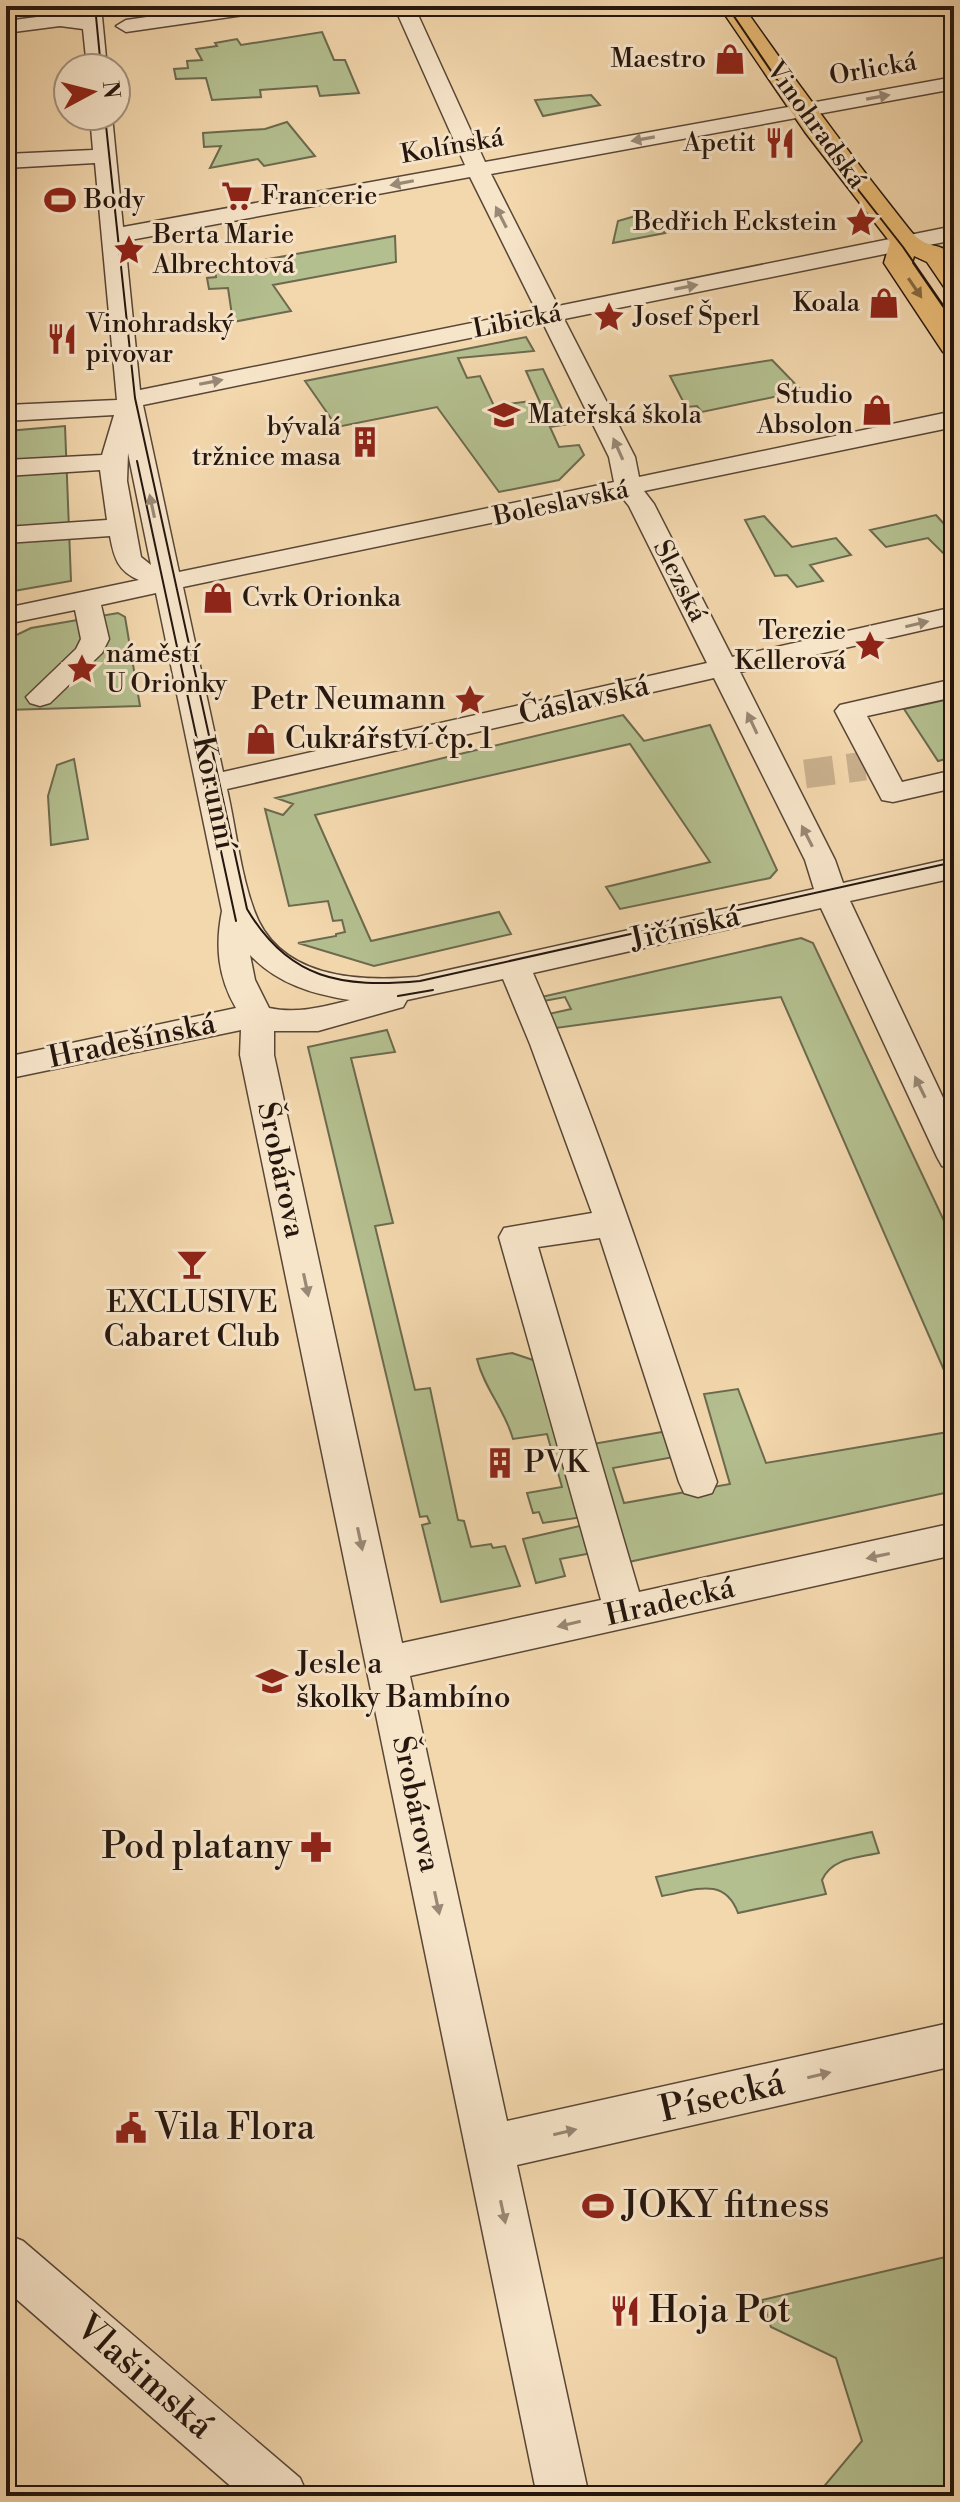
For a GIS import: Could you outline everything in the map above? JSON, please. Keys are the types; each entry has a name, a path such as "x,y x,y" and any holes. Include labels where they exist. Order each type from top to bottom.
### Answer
{"main road":[{"name":"Vinohradská","path":"732,8 802,109 904,242 937,256 954,281"},
{"path":"904,242 898,263 954,346"}],"street":[{"path":"72,6 72,13 92,15"},
{"path":"126,26 265,6"},
{"name":"Slezská","path":"404,6 478,169 622,457 629,489 641,504 725,669 792,776 831,896 954,1157"},
{"path":"732,8 784,6"},
{"path":"6,27 92,15"},
{"path":"92,15 95,52"},
{"name":"Orlická","path":"802,109 954,83"},
{"name":"Kolínská","path":"112,236 802,109"},
{"name":"Korunní","path":"103,132 130,403 213,783 237,916 234,951 242,992 258,1016"},
{"path":"6,161 105,156"},
{"name":"Libická","path":"6,413 130,403 954,233"},
{"name":"Korunní","path":"130,403 115,441 112,462 113,489 128,562 168,583"},
{"name":"Boleslavská","path":"6,616 629,489 954,419"},
{"path":"6,468 112,462"},
{"path":"6,535 121,527"},
{"path":"40,697 88,653 95,639 86,599"},
{"name":"Čáslavská","path":"213,783 954,615"},
{"path":"954,688 850,711 871,765 893,793 954,779"},
{"name":"Jičínská","path":"258,1016 283,1022 318,1020 366,1009 407,992 954,868"},
{"path":"237,916 256,956 302,982 345,997 407,992"},
{"path":"514,967 547,1044 613,1223 698,1482"},
{"path":"258,1016 302,982"},
{"name":"Hradešínská","path":"6,1068 211,1023 258,1016"},
{"name":"Šrobárova","path":"258,1016 257,1055 563,2496"},
{"path":"613,1223 517,1237 625,1612"},
{"name":"Hradecká","path":"387,1664 954,1539"},
{"name":"Písecká","path":"489,2148 954,2044"},
{"name":"Vlašimská","path":"6,2258 282,2496"}],"green space":[{"path":"322,32 334,60 345,60 359,93 320,96 317,86 260,90 261,97 212,100 206,78 176,79 174,69 188,68 187,61 202,60 196,49 237,39 241,45"},
{"path":"591,95 600,105 543,116 535,100"},
{"path":"287,122 315,156 264,166 258,159 210,168 221,146 204,147 203,133 265,129"},
{"path":"646,213 665,233 613,243 618,221"},
{"path":"395,236 396,262 273,285 291,311 233,322 228,288 209,289 207,278 216,277 215,268"},
{"name":"Mateřská škola","path":"526,337 534,351 458,358 467,378 480,376 494,406 531,401 534,409 543,409 526,371 543,369 569,424 550,427 559,447 579,445 584,455 559,480 499,492 437,407 337,427 305,381"},
{"path":"772,360 802,391 702,412 697,406 686,407 670,376"},
{"path":"65,426 71,581 8,592 7,431"},
{"path":"936,515 954,535 954,550 943,553 928,538 886,547 870,530"},
{"path":"764,516 792,547 836,538 851,555 810,565 823,581 797,587 787,575 775,576 745,520"},
{"name":"náměstí U Orionky","path":"118,613 125,617 140,706 6,710 6,640 31,628"},
{"path":"954,698 954,757 938,761 904,709"},
{"path":"623,715 644,741 710,725 777,870 770,878 620,909 606,887 710,862 630,744 315,815 371,941 499,912 511,934 374,966 298,943 345,932 342,920 333,921 328,901 289,906 265,809 283,815 293,804 276,798"},
{"path":"74,759 88,839 51,845 48,796 57,765"},
{"path":"801,938 813,943 954,1242 954,1393 781,997 556,1028 544,1015 571,1009 565,997 538,1002 537,998"},
{"path":"387,1030 395,1052 351,1058 393,1223 375,1226 415,1390 430,1388 458,1520 464,1521 471,1547 491,1544 493,1548 505,1546 520,1586 441,1602 422,1525 430,1523 427,1516 420,1517 308,1047"},
{"path":"512,1353 533,1360 543,1369 583,1517 543,1523 539,1512 533,1513 527,1493 562,1487 547,1434 513,1439 477,1359"},
{"path":"738,1389 766,1463 954,1431 954,1491 624,1563 587,1445 668,1431 674,1457 613,1468 624,1503 730,1484 704,1394"},
{"path":"584,1525 592,1553 560,1559 565,1576 536,1583 523,1539"},
{"path":"872,1832 879,1853 846,1860 832,1867 822,1880 826,1894 738,1913 732,1901 716,1890 696,1889 662,1896 656,1877"},
{"path":"954,2255 954,2496 816,2496 862,2441 836,2358 771,2327 762,2300"}],"tunnel":[{"path":"805,774 865,766"}],"tram line":[{"path":"95,6 99,52"},
{"path":"727,6 809,127 903,247 954,321"},
{"path":"107,132 135,398 247,909 263,933 281,951 300,965 342,980 366,983 420,981 954,862"},
{"path":"137,461 236,921"},
{"path":"398,996 433,990"}],"place":[{"name":"Maestro","path":"730,59"},
{"name":"Apetit","path":"780,143"},
{"name":"Francerie","path":"237,196"},
{"name":"Body","path":"60,200"},
{"name":"Bedřich Eckstein","path":"861,222"},
{"name":"Berta Marie Albrechtová","path":"129,250"},
{"name":"Koala","path":"884,303"},
{"name":"Josef Šperl","path":"609,317"},
{"name":"Vinohradský pivovar","path":"62,339"},
{"name":"Studio Absolon","path":"877,410"},
{"name":"Mateřská škola","path":"504,415"},
{"name":"bývalá tržnice masa","path":"365,442"},
{"name":"Cvrk Orionka","path":"218,598"},
{"name":"Terezie Kellerová","path":"870,646"},
{"name":"náměstí U Orionky","path":"82,669"},
{"name":"Petr Neumann","path":"470,700"},
{"name":"Cukrářství čp. 1","path":"261,739"},
{"name":"EXCLUSIVE Cabaret Club","path":"192,1264"},
{"name":"PVK","path":"500,1463"},
{"name":"Jesle a školky Bambíno","path":"272,1681"},
{"name":"Pod platany","path":"316,1847"},
{"name":"Vila Flora","path":"131,2128"},
{"name":"JOKY fitness","path":"598,2206"},
{"name":"Hoja Pot","path":"625,2311"}]}
